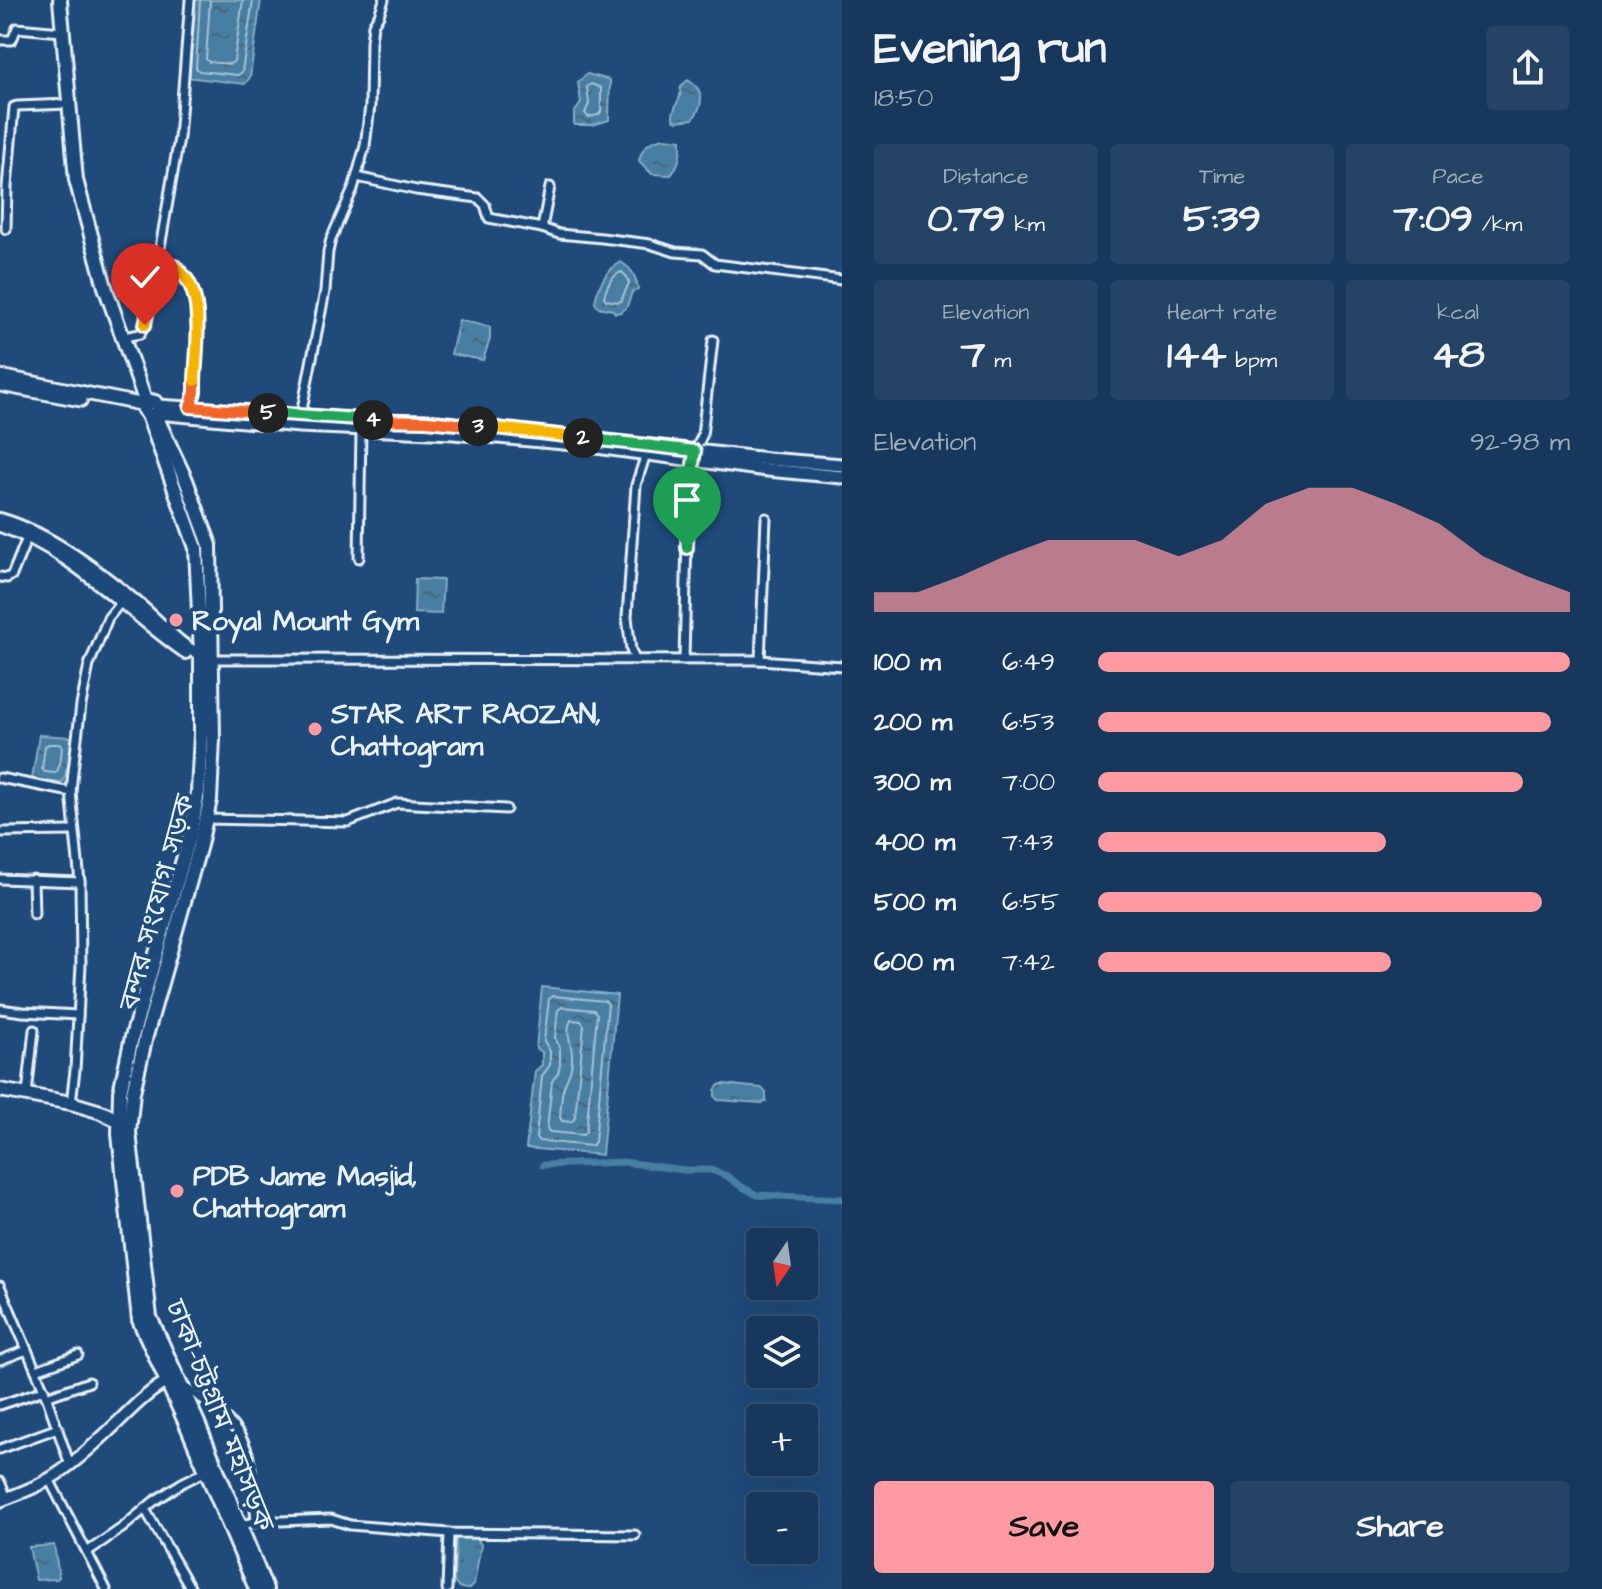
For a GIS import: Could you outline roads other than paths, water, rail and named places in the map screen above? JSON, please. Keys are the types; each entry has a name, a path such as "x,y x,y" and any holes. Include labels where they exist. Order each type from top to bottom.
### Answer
{"highway":[{"name":"বন্দর সংযোগ সড়ক","path":"62,0 62,32 76,180 105,287 151,408 186,480 210,545 207,661 198,792 191,832 132,1037 120,1092 124,1122"},
{"name":"বন্দর সংযোগ সড়ক","path":"62,0 80,169 107,273 151,408"},
{"name":"বন্দর সংযোগ সড়ক","path":"124,1122 210,800 213,739 207,661"},
{"path":"0,1090 71,1103 124,1122"},
{"name":"ঢাকা-চট্টগ্রাম মহাসড়ক","path":"124,1122 130,1148 150,1317 206,1471 256,1589"},
{"name":"ঢাকা-চট্টগ্রাম মহাসড়ক","path":"175,1381 266,1589"}],"main road":[{"path":"0,376 151,408"},
{"path":"0,385 190,412 300,420 362,420 841,468"},
{"path":"300,420 361,429 427,426 466,434 646,454 694,455"},
{"path":"0,519 32,531 68,552 140,605 207,661"},
{"path":"0,526 55,553 169,641 207,661"},
{"path":"3,1500 49,1479 70,1465 137,1404 175,1381"}],"street":[{"path":"129,336 140,334 145,325 157,261 179,138 190,0"},
{"path":"300,420 325,291 331,239 353,189 365,146 373,25 384,0"},
{"path":"0,40 12,40 17,28 62,32"},
{"path":"6,229 13,111 17,106 69,104"},
{"path":"0,140 11,141"},
{"path":"357,177 416,190 478,198 485,205 489,218 559,234 650,244 675,252 702,254 715,264 842,280"},
{"path":"542,228 550,187"},
{"path":"157,261 177,267 189,282 195,300 195,392 190,412"},
{"path":"684,660 688,498 694,455 702,436 713,340"},
{"path":"359,558 361,429"},
{"path":"635,660 627,617 636,485 646,454"},
{"path":"760,660 766,518"},
{"path":"0,577 12,575 27,538"},
{"path":"71,1103 81,965 80,882 71,792 89,665 108,618 121,602"},
{"path":"207,661 760,660 842,666"},
{"path":"0,778 71,792"},
{"path":"206,819 348,822 397,803 506,809"},
{"path":"0,832 74,831"},
{"path":"0,879 80,882"},
{"path":"33,879 34,914"},
{"path":"0,1009 78,1015"},
{"path":"27,1094 34,1030"},
{"path":"0,1286 45,1393 70,1465"},
{"path":"0,1315 10,1311"},
{"path":"0,1360 27,1350"},
{"path":"36,1370 78,1355"},
{"path":"175,1381 204,1400 239,1433 248,1453 256,1522"},
{"path":"0,1405 89,1382"},
{"path":"0,1449 58,1428"},
{"path":"87,1552 182,1483 206,1471"},
{"path":"49,1479 106,1589"},
{"path":"0,1482 3,1500"},
{"path":"145,1509 191,1589"},
{"path":"240,1525 331,1519 350,1525 449,1533 635,1535"},
{"path":"447,1589 449,1533"}],"water":[{"path":"192,0 261,0 250,77 245,84 187,77"},
{"path":"587,74 610,80 609,120 593,125 574,125 574,113 581,103 578,82"},
{"path":"688,80 698,88 701,103 693,119 677,121 673,119 673,112 681,86"},
{"path":"665,138 681,140 678,163 671,175 652,174 639,161 640,156 648,145"},
{"path":"621,262 633,273 638,289 632,292 625,309 615,313 595,303 603,280"},
{"path":"459,320 490,327 490,339 483,360 451,354"},
{"path":"415,579 443,580 441,614 414,613"},
{"path":"39,735 71,737 69,762 63,782 32,779"},
{"path":"542,987 617,995 602,1155 526,1148 535,1071 542,1065 542,1052 536,1048"},
{"path":"723,1084 761,1088 766,1092 766,1101 718,1100 715,1090"},
{"path":"458,1536 475,1537 481,1545 474,1584 469,1589 458,1587 454,1581"},
{"path":"54,1545 59,1577 36,1580 29,1547"}],"waterway":[{"path":"543,1165 624,1162 684,1170 711,1170 757,1195 842,1199"}],"place":[{"name":"Royal Mount Gym","path":"176,620"},
{"name":"STAR ART RAOZAN, Chattogram","path":"315,729"},
{"name":"PDB Jame Masjid, Chattogram","path":"177,1191"}]}
